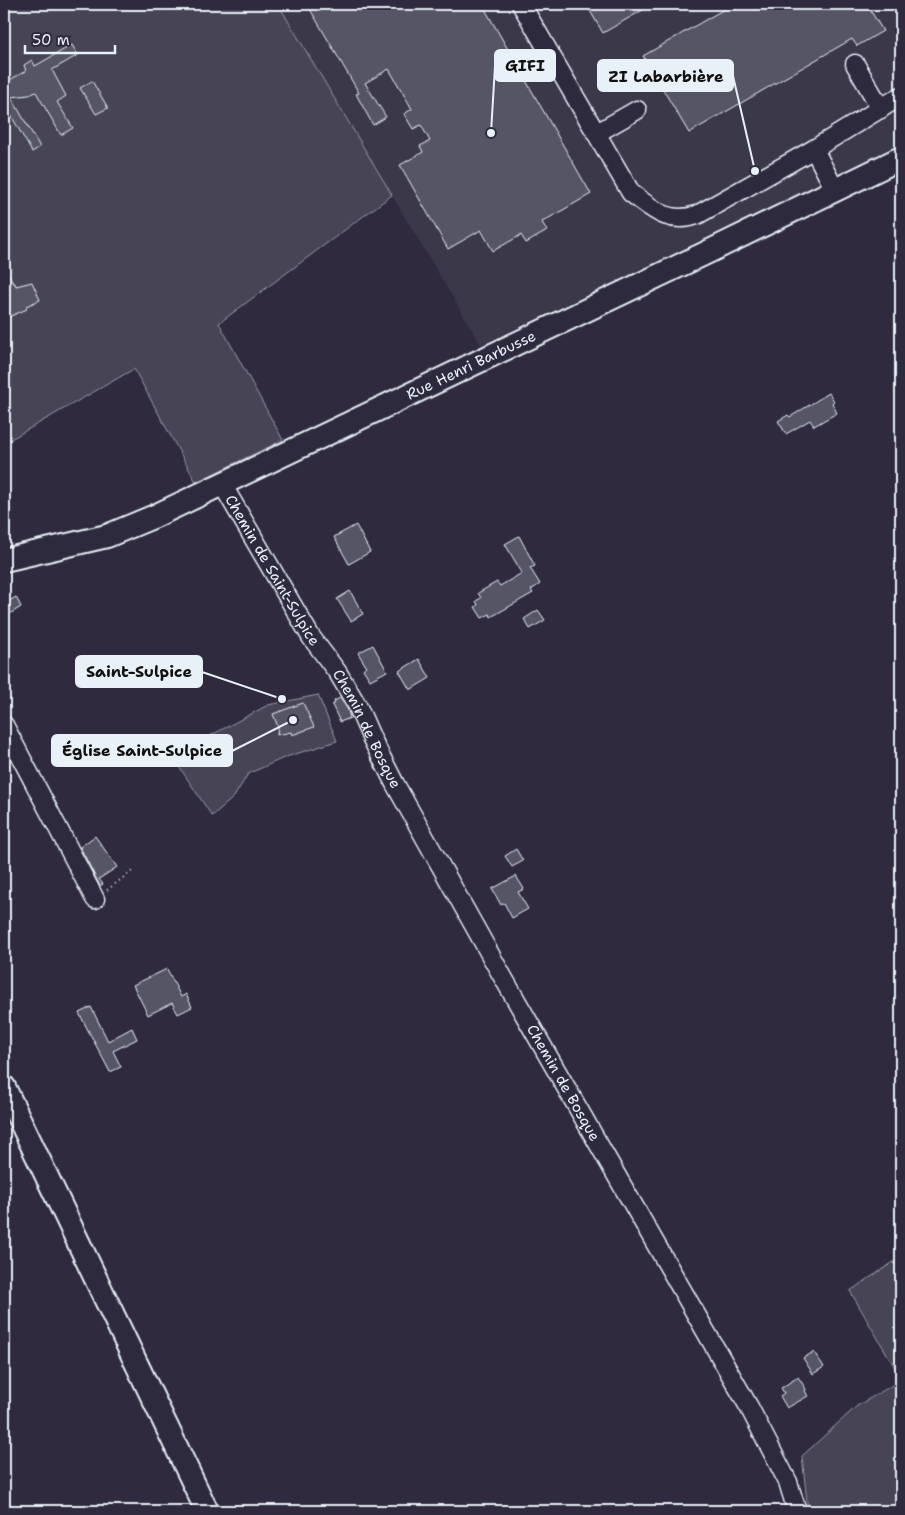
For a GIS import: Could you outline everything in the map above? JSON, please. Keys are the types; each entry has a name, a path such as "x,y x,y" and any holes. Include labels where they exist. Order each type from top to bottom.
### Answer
{"main road":[{"name":"Rue Henri Barbusse","path":"4,560 107,536 155,516 901,158"},
{"name":"Rue Henri Barbusse","path":"4,565 34,554"},
{"path":"4,1087 207,1511"}],"street":[{"path":"521,4 631,192 658,213 674,218 687,218 697,215 814,149 901,96"},
{"path":"855,64 881,109"},
{"path":"597,133 637,110"},
{"path":"814,149 835,190"},
{"name":"Chemin de Saint-Sulpice","path":"222,484 311,637 325,656"},
{"name":"Chemin de Bosque","path":"325,656 338,673 357,705 395,784 749,1408 788,1482 797,1511"},
{"path":"4,725 95,899"}],"path":[{"path":"95,899 135,869"}],"shaded area":[{"path":"4,4 278,4 392,195 219,323 283,440 196,482 134,369 4,443"},
{"path":"278,4 901,4 901,146 481,345"},
{"path":"318,695 337,741 286,757 248,774 234,797 212,816 172,756 268,705"},
{"path":"901,1257 901,1378 850,1291"},
{"path":"901,1380 901,1511 808,1511 802,1456 857,1406"}],"building":[{"path":"307,4 482,4 591,194 542,222 547,231 526,243 521,235 493,251 481,230 448,249 400,165 423,152 420,146 430,141 421,125 413,129 404,114 412,109 389,69 365,83 386,117 373,125 356,94 359,93"},
{"path":"586,4 653,4 603,33"},
{"path":"733,4 865,4 883,31 857,46 852,39 689,133 643,56"},
{"path":"72,45 78,55 52,70 66,96 57,102 73,128 61,135 36,92 29,95 11,97 40,147 32,152 4,103 4,83 26,71 24,65 32,60 35,66"},
{"path":"92,81 108,108 96,114 80,88"},
{"path":"4,264 16,286 32,282 40,300 26,306 27,309 4,319"},
{"path":"829,393 834,401 832,403 837,413 814,426 810,420 786,434 778,421 788,415 790,417"},
{"path":"356,525 370,552 349,564 334,537"},
{"path":"519,536 535,566 530,568 540,584 531,590 533,593 491,617 490,614 482,618 475,607 478,605 476,601 481,598 478,593 497,582 500,586 522,573 505,544"},
{"path":"350,591 363,614 351,621 337,599"},
{"path":"16,597 21,607 8,615 4,604"},
{"path":"538,610 545,620 530,629 524,619"},
{"path":"373,645 387,671 370,680 363,669 366,666 358,653"},
{"path":"419,659 430,678 410,690 399,671"},
{"path":"340,698 348,710 350,718 340,722 332,705 335,703 334,701"},
{"path":"303,703 314,727 292,735 291,732 277,735 278,727 273,714"},
{"path":"95,836 117,867 99,879 103,884 100,886 80,847"},
{"path":"516,849 523,861 512,867 505,856"},
{"path":"516,876 524,889 518,892 528,909 512,918 504,903 501,905 492,889"},
{"path":"167,969 181,997 186,994 192,1007 178,1014 172,1003 148,1015 133,985"},
{"path":"91,1007 108,1041 132,1028 137,1039 113,1051 121,1067 110,1072 79,1013"},
{"path":"814,1352 824,1367 813,1374 803,1358"},
{"path":"798,1377 808,1396 787,1408 780,1396 784,1393 781,1388"}],"place":[{"name":"GIFI","path":"491,133"},
{"name":"ZI Labarbière","path":"755,171"},
{"name":"Saint-Sulpice","path":"282,699"},
{"name":"Église Saint-Sulpice","path":"293,720"}]}
